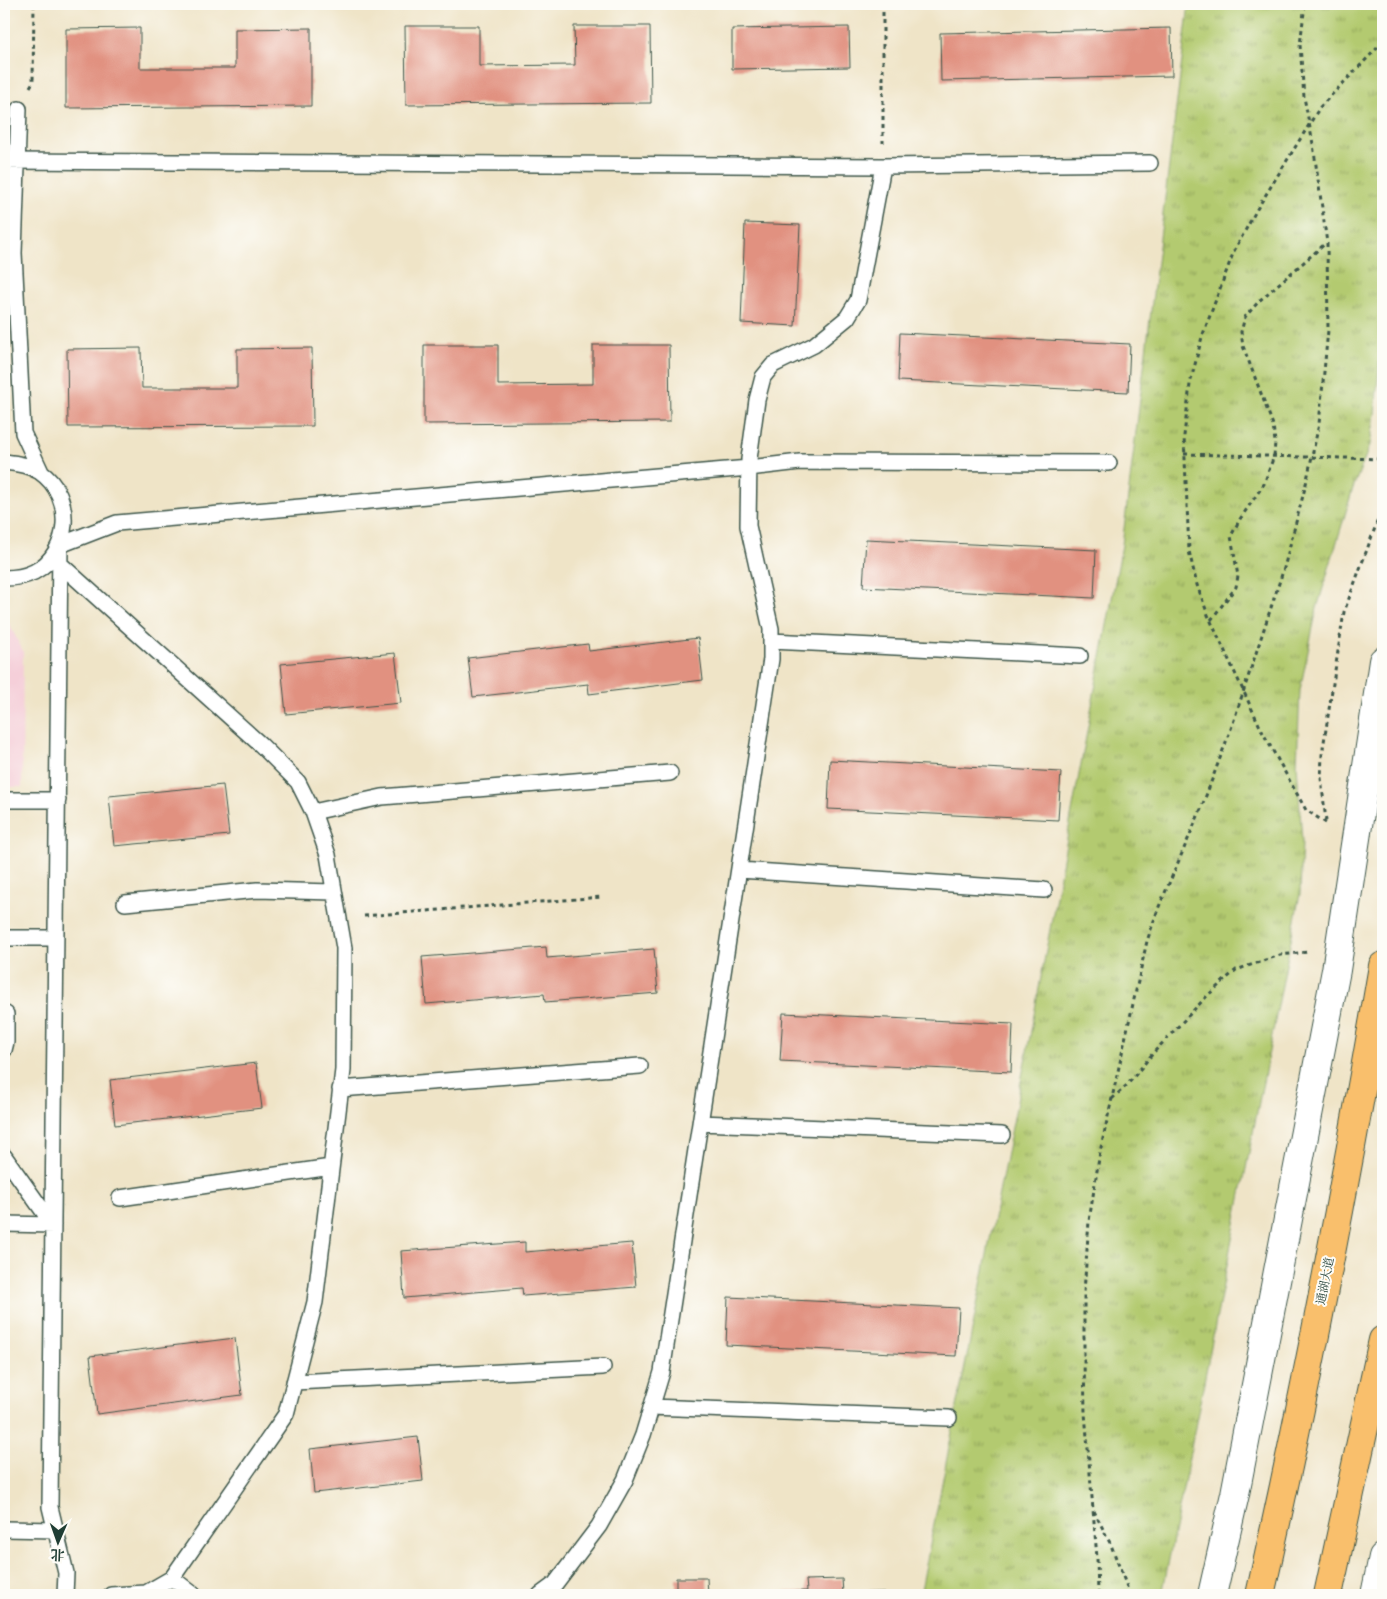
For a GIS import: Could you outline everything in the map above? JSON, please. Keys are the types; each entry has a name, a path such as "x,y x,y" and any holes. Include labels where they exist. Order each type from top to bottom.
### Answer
{"main road":[{"name":"通湖大道","path":"1260,1595 1284,1487 1351,1154 1383,966"},
{"path":"1328,1595 1383,1340"}],"street":[{"path":"1212,1595 1235,1494 1336,970 1383,661"},
{"path":"1375,1595 1383,1557"}],"lane":[{"path":"19,109 10,161 14,253 10,290 23,433 40,472"},
{"path":"10,161 883,166 1150,163"},
{"path":"540,1595 556,1584 599,1526 624,1480 643,1435 662,1372 772,659 771,630 748,526 749,468 757,400 763,377 773,365 814,345 847,318 858,300 883,166"},
{"path":"4,462 22,464 40,472 55,487 63,505 65,526 60,545 50,1507 66,1573 65,1595"},
{"path":"4,578 17,578 34,572 49,560 60,545 117,523 800,462 1109,463"},
{"path":"60,564 261,745 298,782 313,812 328,855 344,948 343,1070 315,1302 286,1414 172,1578 146,1593 111,1595"},
{"path":"771,641 1080,656"},
{"path":"313,812 382,797 670,773"},
{"path":"4,800 58,800"},
{"path":"739,870 1044,890"},
{"path":"125,903 257,890 334,892"},
{"path":"4,938 56,938"},
{"path":"4,1050 6,1042 6,1014"},
{"path":"340,1089 640,1066"},
{"path":"700,1123 1002,1135"},
{"path":"4,1156 54,1225"},
{"path":"120,1198 331,1167"},
{"path":"4,1224 54,1225"},
{"path":"294,1382 603,1367"},
{"path":"651,1407 949,1418"},
{"path":"4,1529 56,1530"},
{"path":"172,1578 194,1595"}],"path":[{"path":"19,109 32,82 34,4"},
{"path":"883,4 883,166"},
{"path":"1098,1595 1085,1413 1084,1292 1089,1221 1100,1152 1146,941 1201,809 1244,691 1284,568 1306,484 1319,424 1328,330 1327,243 1304,97 1300,45 1305,4"},
{"path":"1326,823 1306,810 1263,733 1197,585 1189,551 1184,436 1190,384 1202,337 1234,251 1256,209 1320,107 1383,42"},
{"path":"1211,620 1236,587 1238,576 1231,536 1240,518 1264,484 1274,456 1276,442 1273,425 1243,346 1241,332 1245,317 1260,300 1327,243"},
{"path":"1184,454 1383,459"},
{"path":"339,918 602,896"},
{"path":"1112,1099 1128,1084 1154,1052 1207,996 1236,970 1280,955 1308,952"},
{"path":"1092,1507 1130,1595"}],"shaded area":[{"path":"4,614 23,651 22,787 4,787"}],"green space":[{"path":"1189,4 1383,4 1383,316 1375,415 1370,445 1353,488 1317,608 1300,690 1297,764 1302,841 1300,894 1162,1595 920,1595 1030,1036 1122,545"}],"building":[{"path":"405,26 479,26 479,66 575,65 574,26 650,26 651,103 406,105"},
{"path":"849,27 850,67 732,69 732,29"},
{"path":"140,28 140,68 235,68 235,29 311,28 311,106 66,108 66,29"},
{"path":"1171,28 1172,76 941,81 940,33"},
{"path":"745,223 800,225 795,326 741,323"},
{"path":"900,333 1130,344 1128,392 898,381"},
{"path":"424,345 498,345 498,385 593,384 593,345 669,345 670,422 424,424"},
{"path":"141,348 142,388 237,388 237,349 312,348 313,426 68,427 67,349"},
{"path":"866,539 1096,550 1094,598 863,587"},
{"path":"698,638 703,680 589,694 588,684 473,697 468,658 588,644 589,651"},
{"path":"395,653 401,703 286,714 281,664"},
{"path":"830,760 1061,772 1058,820 828,809"},
{"path":"223,785 229,835 114,846 109,796"},
{"path":"546,947 547,958 654,949 658,993 545,1002 544,994 426,1004 422,957"},
{"path":"783,1013 1013,1024 1011,1072 780,1061"},
{"path":"256,1063 262,1108 115,1125 110,1080"},
{"path":"525,1242 525,1252 632,1243 636,1287 523,1296 522,1288 404,1298 401,1251"},
{"path":"728,1297 959,1308 956,1356 726,1345"},
{"path":"235,1338 242,1395 97,1414 90,1356"},
{"path":"418,1437 423,1481 314,1493 310,1449"},
{"path":"676,1578 707,1578 708,1595 676,1595"},
{"path":"842,1579 843,1593 884,1592 884,1595 721,1595 807,1591 806,1580"}]}
